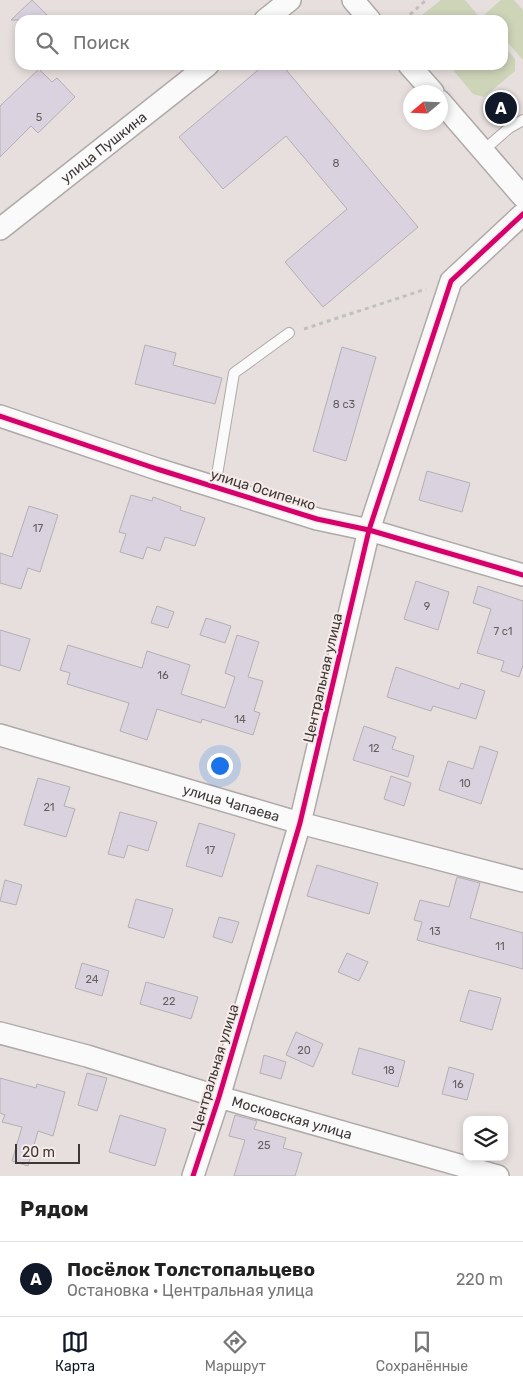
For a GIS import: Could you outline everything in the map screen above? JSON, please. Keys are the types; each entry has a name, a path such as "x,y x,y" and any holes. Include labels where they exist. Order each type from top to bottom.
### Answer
{"street":[{"path":"270,15 290,0"},
{"path":"352,0 366,15"},
{"name":"улица Пушкина","path":"0,229 202,70"},
{"path":"413,70 427,85"},
{"path":"448,110 523,197"},
{"name":"Центральная улица","path":"193,1176 300,824 369,530 450,281 523,214"},
{"name":"улица Осипенко","path":"0,416 317,519 369,530 523,575"},
{"name":"улица Чапаева","path":"0,735 300,824 523,882"},
{"name":"Московская улица","path":"0,1033 87,1056 218,1097 498,1176"}],"lane":[{"path":"484,150 509,128 523,120"},
{"path":"215,487 234,374 289,333"}],"path":[{"path":"410,15 426,0"},
{"path":"289,333 450,281"}],"green space":[{"path":"441,0 465,0 478,15 422,15"},
{"path":"501,0 514,0 523,10 523,60 508,43 508,15 484,15"},
{"path":"508,51 515,59 515,71 484,97 473,94 453,70 508,70"}],"building":[{"path":"32,0 47,15 16,15"},
{"path":"38,70 52,82 57,78 75,97 38,133 31,126 0,157 0,106"},
{"path":"258,70 286,70 418,227 323,307 285,262 347,209 286,136 223,189 179,137"},
{"path":"145,345 176,353 173,365 222,378 215,404 135,384"},
{"path":"342,347 376,357 346,461 313,451"},
{"path":"427,471 470,483 462,512 419,500"},
{"path":"131,495 152,501 153,497 181,507 180,510 205,518 195,546 165,537 160,551 147,547 143,559 120,552 126,534 119,532"},
{"path":"29,506 58,515 40,572 28,568 21,589 0,583 0,553 12,557"},
{"path":"416,581 449,592 438,630 404,619"},
{"path":"478,586 523,601 523,665 519,677 501,671 504,661 477,653 491,609 473,603"},
{"path":"157,606 174,612 168,628 151,623"},
{"path":"206,618 231,626 225,643 200,635"},
{"path":"0,630 30,639 20,671 0,665"},
{"path":"237,635 259,642 248,677 263,681 254,711 260,713 253,735 202,719 201,723 157,709 147,740 120,731 129,703 67,684 70,673 60,670 68,645 142,668 147,651 190,665 181,694 225,708 235,677 225,673"},
{"path":"396,667 459,689 461,683 485,691 476,719 433,706 431,711 387,697"},
{"path":"364,726 396,737 392,749 414,756 408,777 353,760"},
{"path":"480,746 498,752 481,804 439,790 448,761 473,769"},
{"path":"391,776 411,783 404,806 384,799"},
{"path":"38,778 70,787 64,806 75,809 66,837 24,825"},
{"path":"120,812 157,822 148,851 128,845 124,858 108,854"},
{"path":"199,823 235,834 222,877 186,866"},
{"path":"317,865 378,883 369,914 307,896"},
{"path":"457,877 480,883 470,918 523,933 523,969 417,940 422,922 414,920 420,900 449,907"},
{"path":"5,880 22,885 16,905 0,901"},
{"path":"136,899 173,909 164,938 128,927"},
{"path":"219,917 239,922 232,943 213,937"},
{"path":"347,953 368,962 359,981 338,972"},
{"path":"82,963 109,971 102,996 75,988"},
{"path":"146,982 198,997 191,1019 140,1004"},
{"path":"469,990 501,998 492,1030 460,1021"},
{"path":"296,1032 323,1044 313,1067 286,1055"},
{"path":"359,1048 405,1061 398,1087 352,1074"},
{"path":"264,1055 286,1062 281,1079 260,1073"},
{"path":"449,1067 474,1074 467,1100 442,1094"},
{"path":"87,1073 107,1078 97,1111 78,1105"},
{"path":"0,1078 36,1088 37,1084 65,1092 53,1136 38,1131 28,1166 12,1161 22,1127 2,1122 5,1115 0,1113"},
{"path":"120,1115 166,1129 155,1166 109,1152"},
{"path":"235,1115 257,1121 254,1129 286,1138 283,1148 302,1153 295,1176 234,1176 245,1140 229,1136"}],"cycle path":[{"path":"193,1176 219,1097 300,823 369,530 451,281 523,214"},
{"path":"0,416 157,469 317,519 369,530 523,575"}],"place":[{"name":"Посёлок Толстопальцево","path":"501,108"}]}
